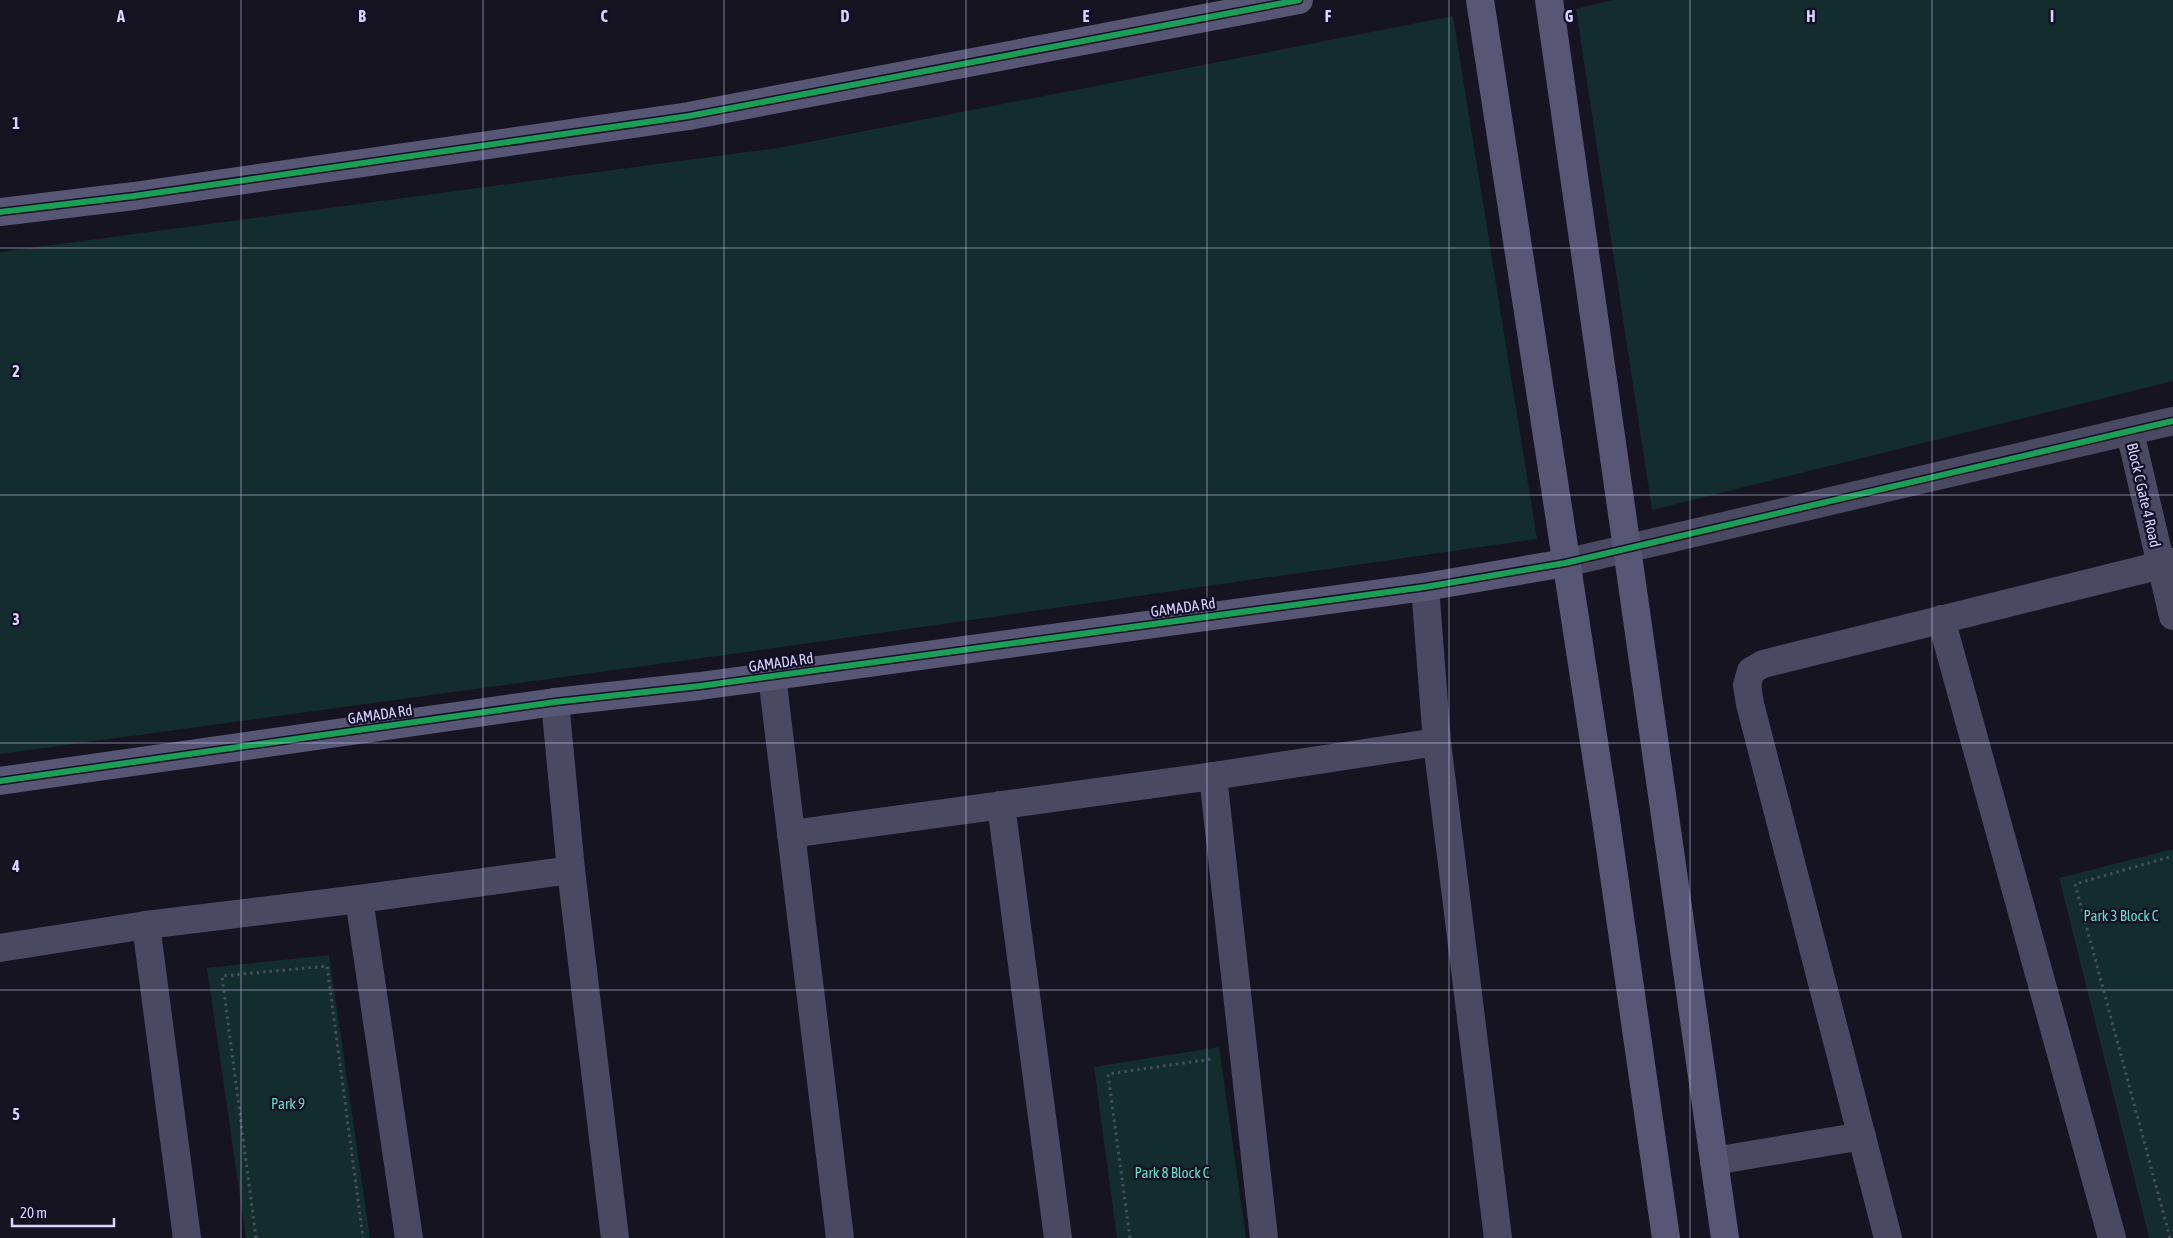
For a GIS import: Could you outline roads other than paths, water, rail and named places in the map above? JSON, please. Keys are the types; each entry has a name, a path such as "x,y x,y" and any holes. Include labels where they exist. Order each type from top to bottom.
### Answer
{"street":[{"path":"0,212 134,196 689,116 1299,0"},
{"path":"1480,0 1606,820 1666,1238"},
{"path":"1549,0 1725,1238"},
{"path":"1565,563 2173,421"},
{"name":"Block C Gate 4 Road","path":"2130,432 2167,564 2173,616"},
{"name":"GAMADA Rd","path":"0,781 555,702 700,686 1426,587 1565,563"},
{"path":"1888,1238 1750,704 1747,685 1751,672 1763,664 1941,618 2167,564"},
{"path":"1426,587 1437,742 1498,1238"},
{"path":"1941,618 2112,1238"},
{"path":"772,676 840,1238"},
{"path":"555,702 570,870 616,1238"},
{"path":"791,834 1213,776 1437,742"},
{"path":"1213,776 1264,1238"},
{"path":"1001,805 1058,1238"},
{"path":"0,948 146,924 359,899 570,870"},
{"path":"359,899 409,1238"},
{"path":"146,924 187,1238"},
{"path":"1714,1161 1862,1136"}],"park label":[{"name":"Park 3 Block C","path":"2121,915"},
{"name":"Park 9","path":"288,1103"},
{"name":"Park 8 Block C","path":"1172,1172"}]}
